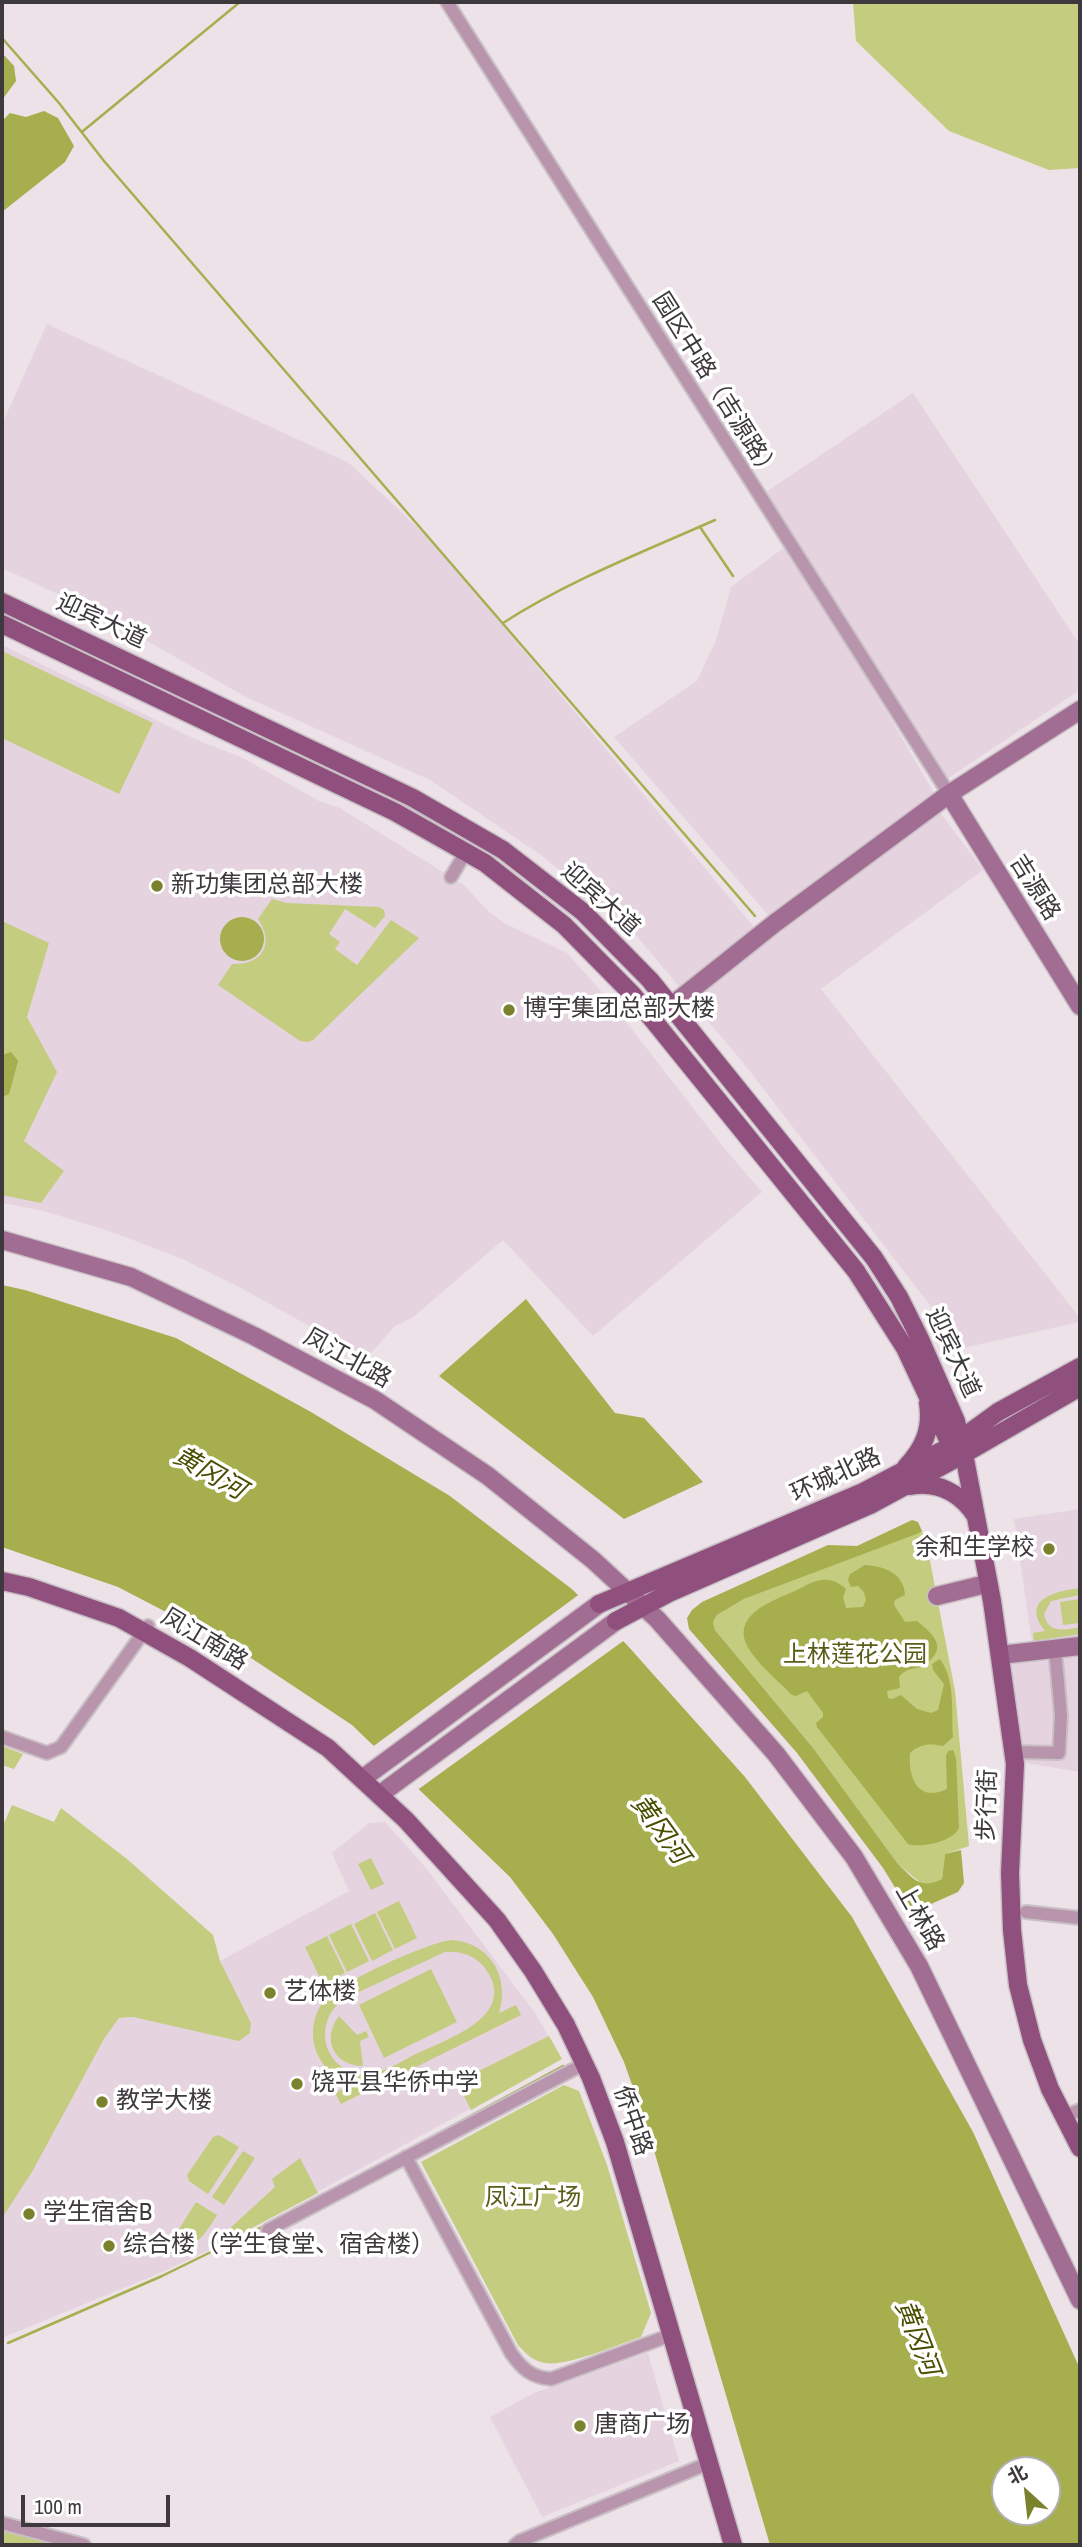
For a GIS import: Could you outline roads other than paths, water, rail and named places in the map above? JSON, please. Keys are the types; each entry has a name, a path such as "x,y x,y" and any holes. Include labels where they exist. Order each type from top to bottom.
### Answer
{"main road":[{"name":"迎宾大道","path":"2,603 413,798 503,850 583,912 650,981 874,1258 899,1297 956,1421 958,1450"},
{"name":"迎宾大道","path":"2,624 403,817 485,863 564,925 632,994 856,1271 905,1348 958,1450"},
{"path":"671,1006 775,923 949,794 1080,710"},
{"name":"吉源路","path":"949,794 1080,1006"},
{"path":"403,817 413,798"},
{"path":"515,887 529,870"},
{"path":"600,961 616,946"},
{"path":"681,1055 699,1041"},
{"name":"凤江北路","path":"2,1240 131,1277 254,1336 375,1400 488,1476 593,1560 643,1606"},
{"name":"环城北路","path":"958,1450 998,1412 1080,1367"},
{"path":"924,1387 929,1412 927,1437 899,1481 944,1489 963,1500 976,1516"},
{"name":"环城北路","path":"362,1779 599,1604 863,1492 899,1481 1080,1387"},
{"name":"步行街","path":"958,1450 976,1516 992,1601 1015,1763 1010,1873 1018,1985 1031,2040 1049,2089 1080,2148"},
{"name":"环城北路","path":"379,1795 616,1621 669,1593 870,1505 899,1481"},
{"name":"凤江南路","path":"2,1581 29,1587 120,1618 190,1658 320,1743 362,1779"},
{"path":"937,1596 986,1584"},
{"name":"上林路","path":"643,1606 776,1754 854,1857 919,1966 1080,2300"},
{"path":"1009,1654 1080,1646"},
{"name":"侨中路","path":"362,1779 406,1820 497,1920 566,2025 615,2142 733,2545"}],"street":[{"name":"园区中路（吉源路）","path":"447,2 949,794"},
{"path":"451,877 467,850"},
{"path":"2,1737 47,1753 61,1747 148,1626"},
{"path":"1020,1752 1059,1753 1061,1716 1055,1648"},
{"path":"1026,1912 1080,1918"},
{"path":"268,2230 584,2064"},
{"path":"406,2158 521,2367 536,2377 551,2379 671,2335"},
{"path":"515,2545 709,2462"},
{"path":"2,2522 84,2545"}],"water":[{"path":"2,53 14,66 16,81 2,100"},
{"path":"44,111 58,118 74,146 65,162 2,212 2,121 10,113 26,117"},
{"path":"242,917 258,923 264,939 258,955 242,961 226,955 220,939 226,923"},
{"path":"11,1052 18,1061 9,1094 5,1096 2,1094 2,1055"},
{"name":"黄冈河","path":"2,1285 176,1338 311,1412 450,1496 573,1590 627,1645 745,1777 852,1917 973,2132 1080,2369 1080,2545 770,2545 648,2130 624,2062 593,1997 553,1934 510,1877 352,1725 239,1650 118,1587 2,1547"},
{"path":"526,1299 615,1413 644,1418 703,1482 624,1519 439,1376"},
{"path":"912,1520 918,1522 922,1531 744,1599 717,1615 713,1622 715,1630 814,1749 898,1864 918,1881 934,1882 942,1879 945,1854 961,1850 964,1883 958,1892 920,1909 913,1909 904,1902 883,1868 797,1753 689,1629 687,1618 702,1602 828,1545 857,1546"},
{"name":"上林莲花公园","path":"865,1565 886,1569 897,1576 904,1587 905,1595 895,1600 894,1605 905,1622 917,1621 929,1631 937,1647 932,1659 899,1677 900,1688 887,1691 888,1698 901,1695 917,1709 931,1713 938,1710 944,1684 933,1670 932,1664 940,1659 948,1677 952,1697 953,1737 943,1746 925,1745 910,1753 913,1779 917,1786 929,1793 947,1789 948,1751 953,1750 956,1758 959,1828 950,1837 936,1843 908,1844 817,1727 816,1723 823,1717 823,1713 807,1691 792,1695 757,1660 744,1637 748,1620 762,1607 819,1581 832,1581 846,1589 843,1597 846,1608 863,1607 866,1600 864,1592 858,1586 851,1587 848,1580 850,1574"}],"waterway":[{"path":"83,131 240,2"},
{"path":"2,38 59,103 104,161 755,916"},
{"path":"503,623 581,580 715,520"},
{"path":"700,527 733,576"},
{"path":"411,2148 563,2066"},
{"path":"8,2343 162,2276 266,2225"}],"place":[{"name":"新功集团总部大楼","path":"157,886"},
{"name":"博宇集团总部大楼","path":"509,1010"},
{"name":"余和生学校","path":"1049,1549"},
{"name":"艺体楼","path":"270,1993"},
{"name":"饶平县华侨中学","path":"297,2084"},
{"name":"教学大楼","path":"102,2102"},
{"name":"学生宿舍B","path":"29,2214"},
{"name":"综合楼（学生食堂、宿舍楼）","path":"109,2246"},
{"name":"唐商广场","path":"580,2426"}],"park label":[{"name":"凤江广场","path":"533,2199"}]}
